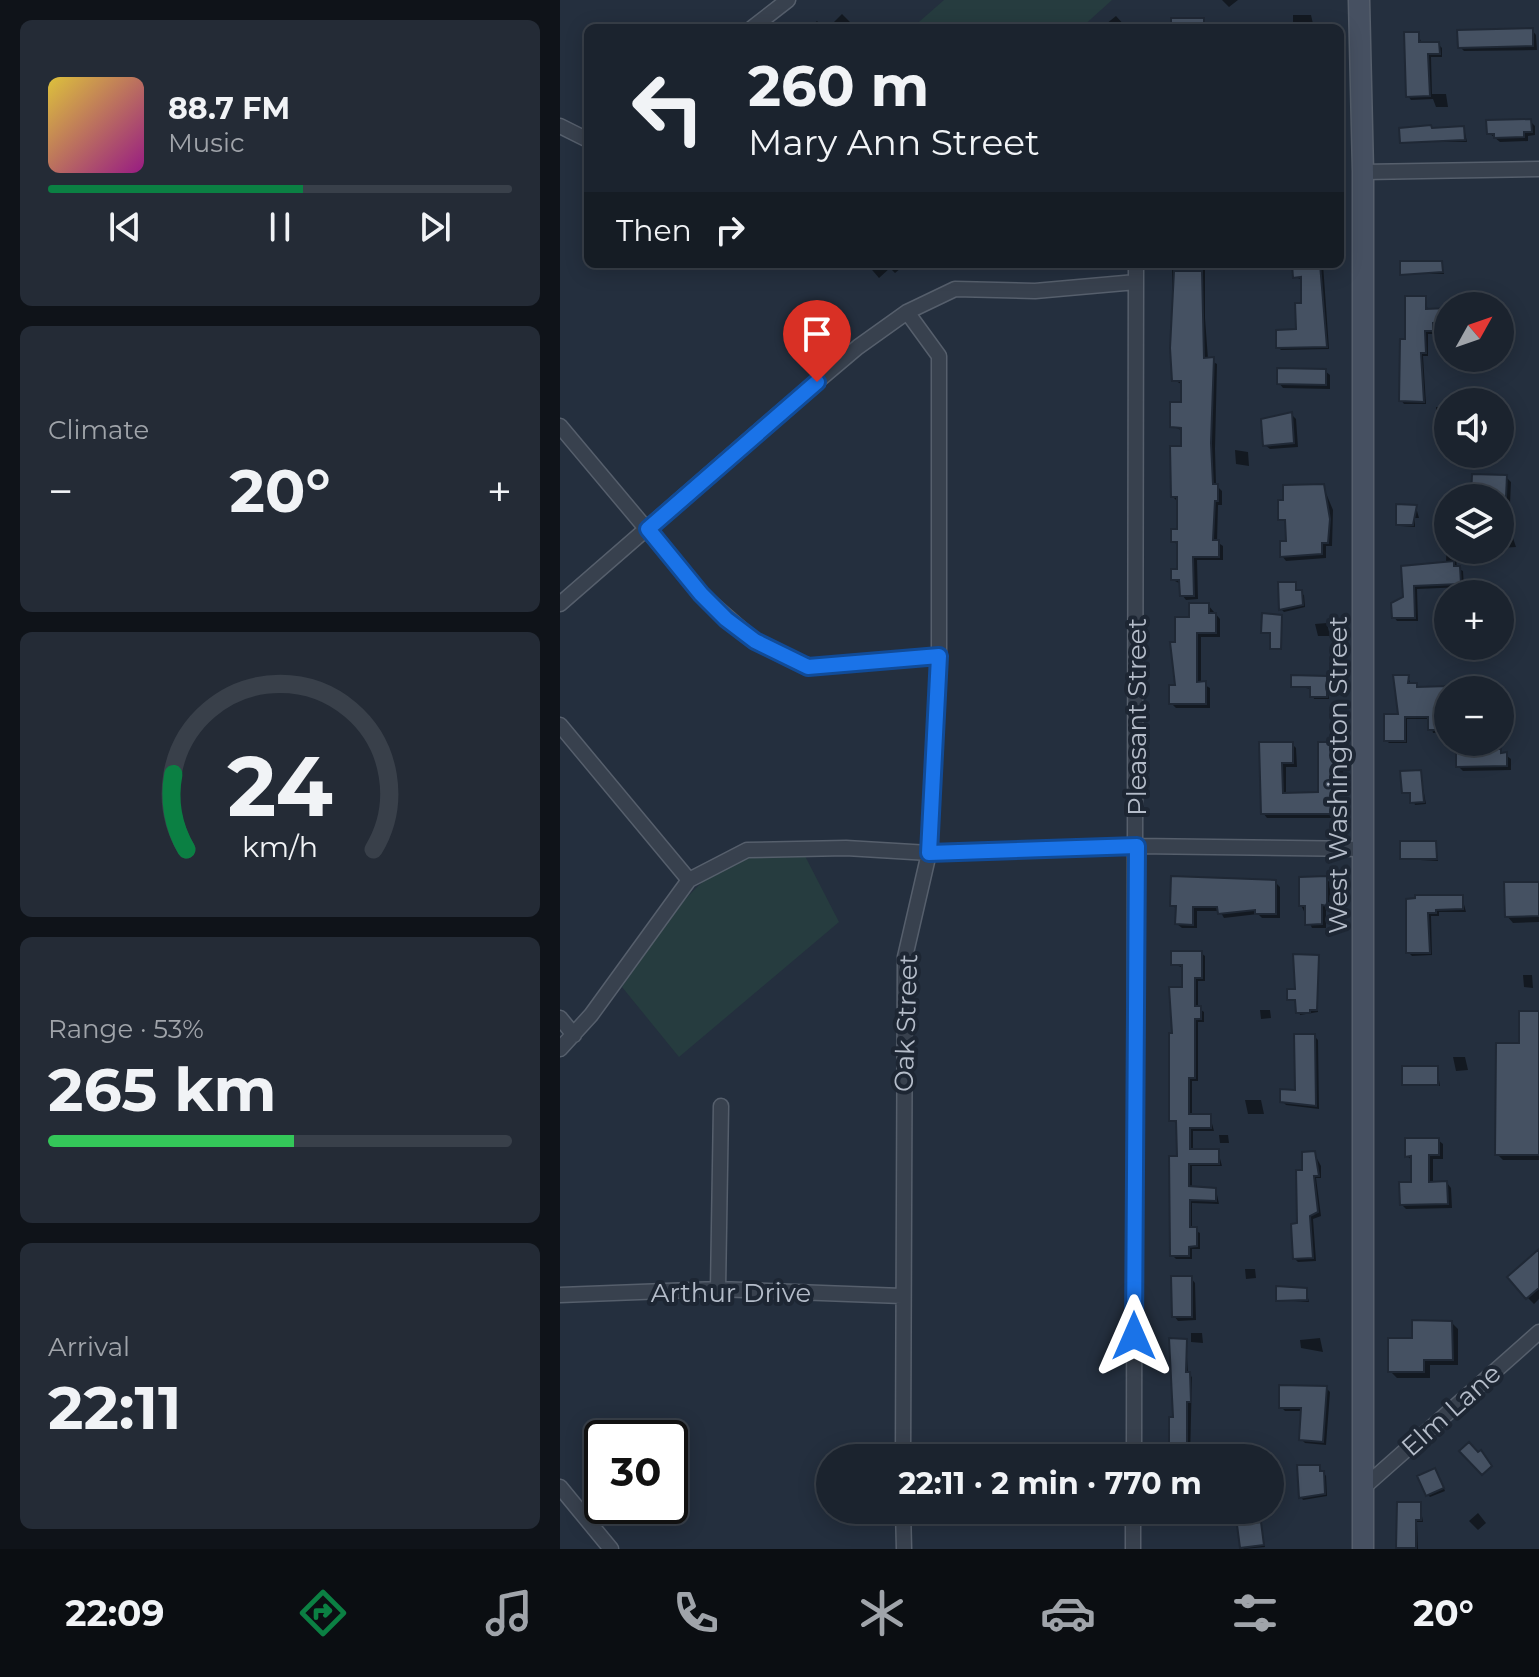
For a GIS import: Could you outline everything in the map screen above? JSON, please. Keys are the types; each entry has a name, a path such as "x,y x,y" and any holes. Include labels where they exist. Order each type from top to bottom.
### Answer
{"main road":[{"name":"West Washington Street","path":"1358,1 1363,172 1363,1549"}],"street":[{"path":"757,24 788,0"},
{"path":"560,126 584,138"},
{"path":"1363,172 1539,169"},
{"name":"Pleasant Street","path":"1134,1444 1136,268"},
{"path":"560,604 858,347 907,312 955,289 1035,291 1136,282"},
{"name":"Oak Street","path":"903,1444 905,957 929,853 939,656 939,356 907,312"},
{"path":"560,426 701,594 726,619 755,641 808,667 939,656"},
{"path":"560,725 689,880"},
{"path":"560,1049 574,1035 689,880 747,850 846,848 929,853 1137,846 1364,849"},
{"path":"560,1018 574,1035"},
{"path":"718,1289 721,1106"},
{"name":"Arthur Drive","path":"560,1295 718,1289 902,1296"},
{"name":"Elm Lane","path":"1363,1488 1539,1332"},
{"path":"560,1487 611,1549"},
{"path":"903,1524 904,1549"},
{"path":"1133,1524 1133,1549"}],"green space":[{"path":"944,0 1112,0 1085,24 917,24"},
{"path":"805,856 839,922 679,1057 622,987 676,910 711,875 730,863 749,857"}],"building":[{"path":"1171,18 1204,18 1204,24 1171,24"},
{"path":"1533,28 1533,46 1458,48 1457,30"},
{"path":"1404,32 1419,32 1419,42 1439,42 1440,54 1428,54 1430,96 1406,97"},
{"path":"1531,119 1532,132 1524,132 1524,137 1494,138 1494,134 1487,134 1486,120"},
{"path":"1431,125 1432,128 1464,126 1465,140 1400,143 1399,128"},
{"path":"1400,261 1442,261 1443,272 1400,275"},
{"path":"1292,268 1320,268 1327,347 1276,348 1276,330 1296,329 1295,303 1301,303 1301,277 1293,278"},
{"path":"1174,271 1202,271 1204,358 1214,357 1211,443 1213,484 1218,484 1218,501 1215,501 1213,540 1219,540 1219,557 1193,557 1194,596 1180,596 1179,580 1171,580 1171,569 1177,569 1177,542 1171,542 1171,529 1177,529 1177,497 1171,497 1170,446 1181,446 1181,428 1170,427 1170,402 1181,402 1181,381 1172,381 1170,348"},
{"path":"1405,296 1426,296 1426,309 1434,309 1434,323 1433,331 1425,331 1426,353 1421,353 1424,402 1399,401 1400,339 1405,339"},
{"path":"1277,368 1326,369 1326,385 1277,384"},
{"path":"1292,412 1294,443 1263,446 1261,419"},
{"path":"1472,474 1507,475 1507,484 1472,484"},
{"path":"1324,484 1330,519 1328,543 1322,543 1322,554 1280,557 1280,541 1286,541 1285,520 1278,520 1278,500 1283,500 1283,485"},
{"path":"1396,504 1417,505 1413,525 1396,525"},
{"path":"1454,564 1460,566 1461,580 1434,580 1434,585 1414,586 1415,618 1392,618 1391,603 1403,597 1401,566"},
{"path":"1278,582 1296,582 1296,590 1302,590 1303,605 1279,610"},
{"path":"1189,603 1209,603 1209,613 1216,613 1216,633 1197,633 1197,682 1206,681 1206,704 1169,704 1169,685 1175,685 1170,642 1175,642 1175,617 1189,617"},
{"path":"1262,613 1282,615 1281,649 1270,649 1270,633 1261,633"},
{"path":"1291,675 1327,676 1327,697 1310,697 1310,687 1291,687"},
{"path":"1393,675 1409,675 1408,683 1417,683 1417,687 1434,686 1434,730 1428,730 1428,717 1405,717 1405,741 1384,741 1384,714 1398,714"},
{"path":"1259,742 1293,742 1293,763 1282,763 1283,793 1318,792 1318,742 1339,742 1339,787 1332,787 1332,814 1261,814"},
{"path":"1456,756 1507,756 1507,766 1456,767"},
{"path":"1421,770 1424,802 1410,803 1410,793 1402,793 1400,771"},
{"path":"1400,841 1436,841 1437,859 1400,859"},
{"path":"1171,876 1276,880 1276,914 1255,914 1255,910 1218,914 1217,907 1193,907 1193,925 1175,924 1176,906 1170,906"},
{"path":"1327,876 1327,906 1322,905 1322,924 1305,925 1305,906 1299,906 1299,877"},
{"path":"1504,882 1539,882 1539,916 1505,917"},
{"path":"1415,895 1463,895 1463,909 1428,913 1430,953 1406,953 1406,899 1415,898"},
{"path":"1171,951 1202,951 1202,978 1195,978 1195,1006 1201,1006 1201,1019 1195,1019 1195,1078 1189,1078 1189,1114 1211,1114 1211,1128 1190,1128 1190,1149 1219,1149 1219,1164 1189,1164 1189,1186 1216,1188 1216,1201 1190,1200 1190,1227 1197,1227 1197,1246 1189,1247 1189,1256 1170,1256 1169,1156 1177,1156 1176,1121 1169,1121 1169,1033 1172,1033 1169,987 1182,987 1182,965 1171,965"},
{"path":"1293,954 1319,955 1317,1010 1310,1010 1310,1013 1296,1013 1295,1000 1287,1000 1287,989 1295,989"},
{"path":"1519,1011 1539,1011 1539,1155 1495,1155 1496,1043 1519,1043"},
{"path":"1294,1034 1315,1034 1316,1106 1280,1102 1280,1089 1295,1090"},
{"path":"1402,1066 1438,1066 1438,1085 1402,1085"},
{"path":"1405,1138 1439,1138 1439,1155 1429,1155 1429,1182 1447,1181 1448,1204 1400,1205 1399,1182 1411,1182 1411,1156 1405,1157"},
{"path":"1315,1151 1319,1176 1314,1176 1318,1212 1310,1216 1313,1258 1293,1259 1291,1224 1297,1223 1296,1170 1302,1170 1302,1152"},
{"path":"1539,1249 1539,1288 1526,1299 1507,1277"},
{"path":"1171,1276 1192,1276 1192,1317 1172,1317"},
{"path":"1276,1286 1307,1288 1307,1300 1276,1301"},
{"path":"1412,1320 1452,1321 1453,1360 1424,1360 1424,1372 1388,1372 1388,1338 1412,1338"},
{"path":"1169,1338 1187,1339 1186,1372 1190,1372 1191,1402 1187,1402 1187,1444 1169,1444 1169,1417 1173,1417"},
{"path":"1279,1385 1327,1386 1323,1442 1299,1440 1301,1408 1279,1408"},
{"path":"1469,1442 1478,1452 1481,1450 1492,1466 1482,1475 1459,1451"},
{"path":"1297,1465 1320,1465 1320,1471 1324,1471 1325,1494 1299,1498"},
{"path":"1435,1468 1444,1488 1426,1496 1417,1476"},
{"path":"1397,1502 1421,1502 1421,1520 1416,1520 1416,1548 1396,1548"},
{"path":"1261,1524 1264,1545 1240,1548 1237,1525"}],"route":[{"path":"817,382 648,529 701,594 726,619 755,641 808,667 939,656 929,853 1137,846 1134,1336"}]}
